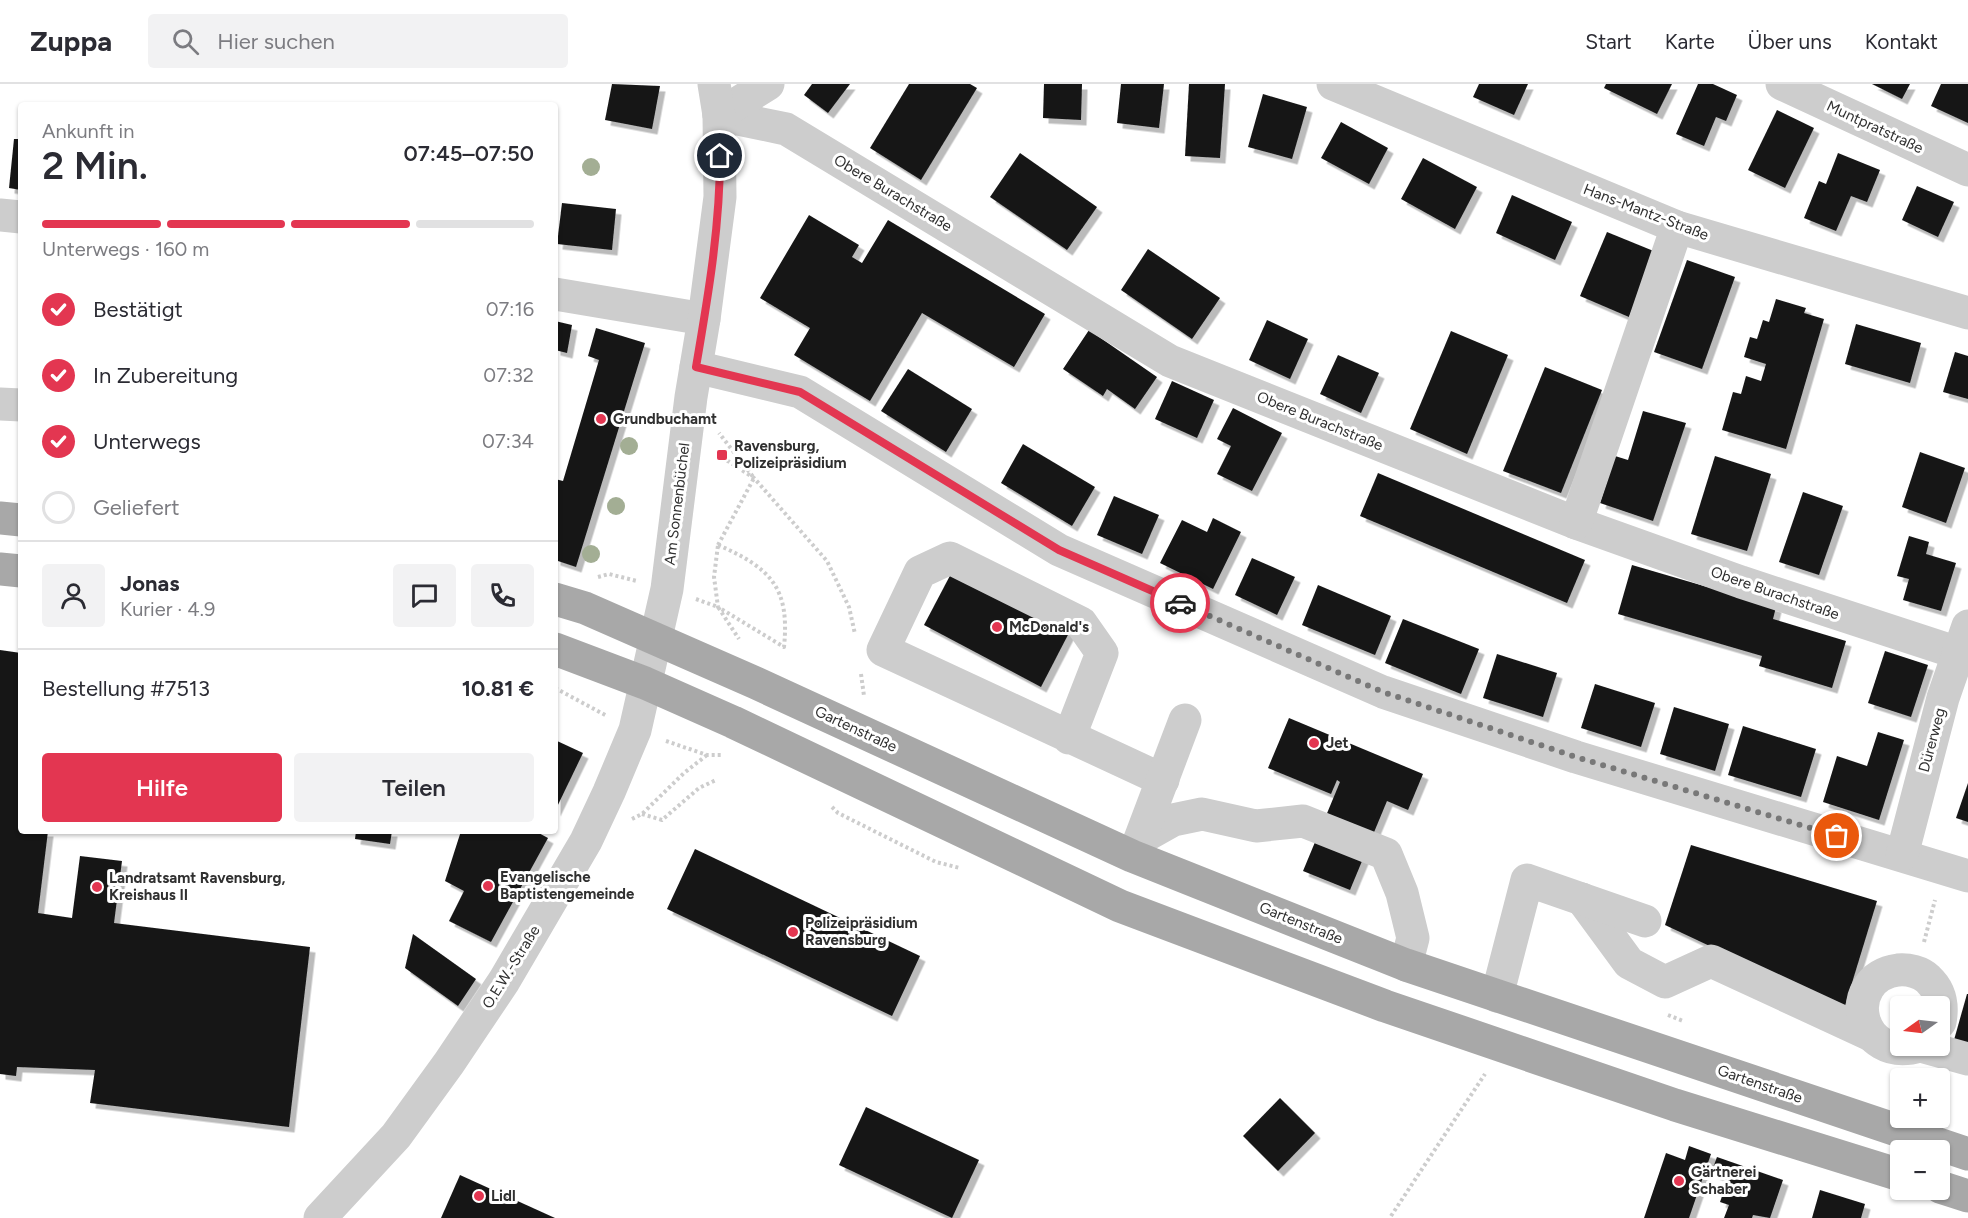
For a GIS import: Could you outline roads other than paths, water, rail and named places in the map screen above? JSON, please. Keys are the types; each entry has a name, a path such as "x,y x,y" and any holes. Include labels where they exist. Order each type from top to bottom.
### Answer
{"main road":[{"path":"0,518 18,520"},
{"path":"0,569 18,571"},
{"name":"Gartenstraße","path":"558,600 585,608 655,638 1406,965 1968,1154"},
{"path":"558,650 645,683 754,732 1120,906 1385,1006 1675,1105 1890,1172"},
{"path":"1950,1190 1968,1196"}],"street":[{"path":"717,99 768,84"},
{"name":"Hans-Mantz-Straße","path":"1333,84 1677,227 1968,314"},
{"name":"Muntpratstraße","path":"1782,84 1968,170"},
{"name":"Am Sonnenbüchel","path":"655,638 666,589 720,197 717,99"},
{"name":"Obere Burachstraße","path":"717,99 786,129 1170,361 1576,523 1741,582 1963,640"},
{"path":"0,215 18,217"},
{"path":"1576,523 1677,227"},
{"path":"558,295 704,320"},
{"path":"694,382 800,392 1059,550 1383,692 1576,757 1956,872"},
{"path":"0,404 18,405"},
{"path":"1070,738 1102,653 1081,623 950,558 920,572 883,650 1070,738 1163,780"},
{"path":"645,683 655,638"},
{"name":"Dürerweg","path":"1902,855 1956,702 1963,640"},
{"name":"O.E.W.-Straße","path":"320,1218 396,1136 449,1063 509,972 586,841 605,802 635,730 645,683"},
{"path":"1136,847 1185,720"},
{"path":"1136,847 1173,820 1202,814 1256,826 1303,821 1386,854 1402,893 1413,938 1406,965"},
{"path":"1497,996 1527,880 1646,921"},
{"path":"1582,899 1629,963 1665,982 1711,962 1871,1035 1881,1044 1890,1047"},
{"path":"1871,1035 1864,1023 1862,1010 1869,986 1879,977 1890,971 1903,969 1916,972 1928,978 1939,996"},
{"path":"1950,1054 1968,1059"}],"place":[{"name":"Grundbuchamt","path":"601,419"},
{"name":"Ravensburg, Polizeipräsidium","path":"722,455"},
{"name":"McDonald's","path":"997,627"},
{"name":"Jet","path":"1314,743"},
{"name":"Evangelische Baptistengemeinde","path":"488,886"},
{"name":"Landratsamt Ravensburg, Kreishaus II","path":"97,887"},
{"name":"Polizeipräsidium Ravensburg","path":"793,932"},
{"name":"Gärtnerei Schaber","path":"1679,1181"},
{"name":"Lidl","path":"479,1196"}]}
